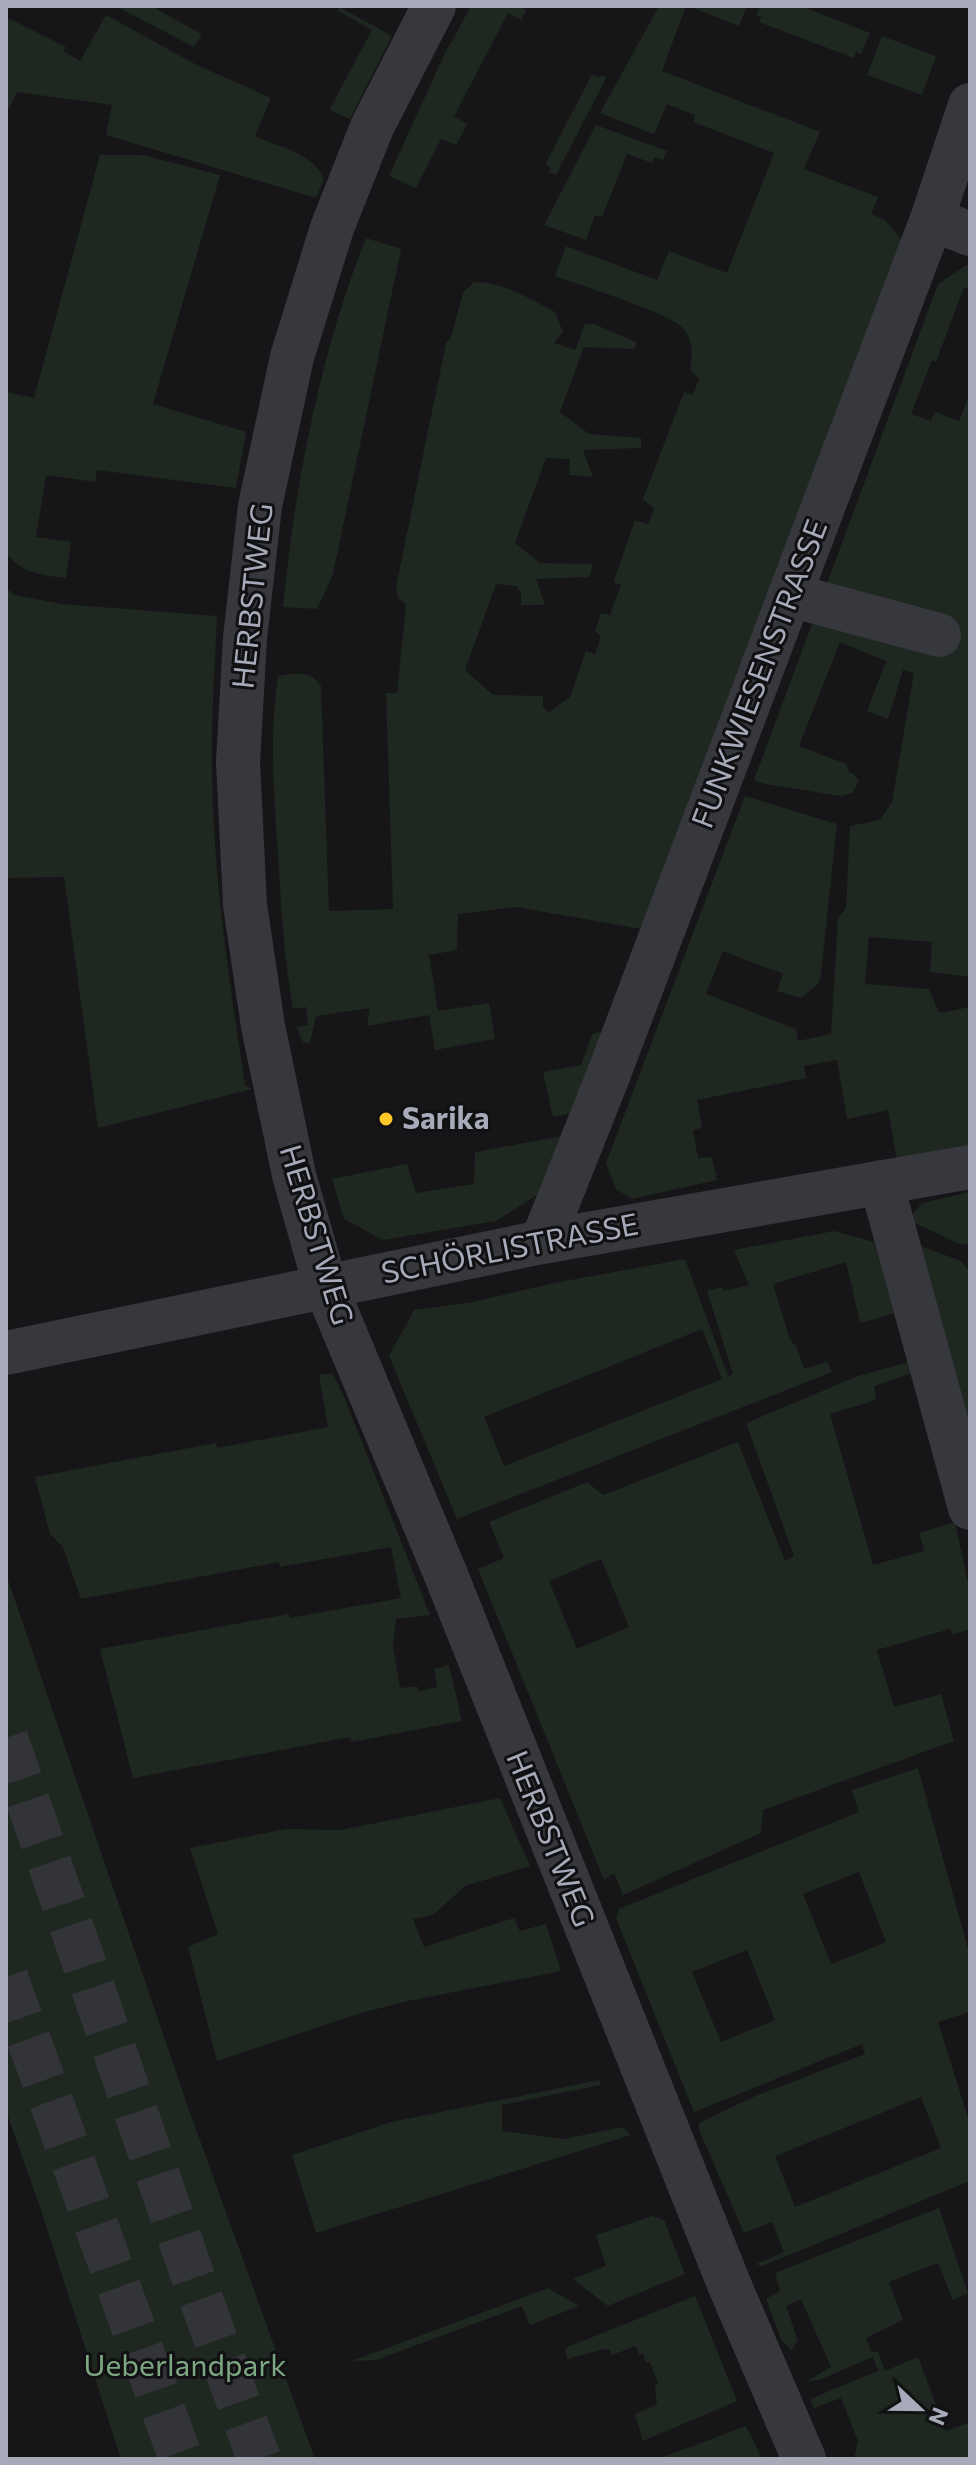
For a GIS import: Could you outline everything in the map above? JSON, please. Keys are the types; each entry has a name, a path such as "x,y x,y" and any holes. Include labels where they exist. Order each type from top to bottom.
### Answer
{"street":[{"name":"HERBSTWEG","path":"434,6 372,127 332,228 292,357 260,506 245,638 238,762 245,905 263,1026 294,1175 325,1285 446,1575 729,2284 804,2459"},
{"name":"FUNKWIESENSTRASSE","path":"542,1242 790,595 951,227 970,105"},
{"path":"790,595 939,635"},
{"name":"SCHÖRLISTRASSE","path":"6,1353 542,1242 970,1167"},
{"path":"881,1182 970,1508"}],"green space":[{"path":"116,6 158,6 156,9 202,34 194,47"},
{"path":"471,6 519,6 527,10 521,20 508,13 454,116 467,124 456,145 441,139 416,188 389,176 444,55"},
{"path":"659,6 686,6 662,71 820,132 804,169 878,197 871,214 885,220 904,243 647,930 516,907 458,914 457,950 429,955 438,1011 489,1003 495,1039 435,1050 429,1015 367,1026 370,1008 316,1016 310,1043 303,1042 296,1027 308,1025 306,1007 293,1009 280,893 273,765 278,676 308,675 321,686 329,911 393,909 386,693 397,693 406,605 398,597 396,587 446,343 451,337 463,293 474,282 505,288 526,297 555,312 563,332 554,343 575,350 585,324 594,324 636,342 635,349 584,347 560,412 589,434 641,438 641,448 583,450 593,477 569,475 570,459 546,458 515,543 540,563 593,564 589,577 536,579 545,605 521,605 521,593 516,586 496,584 465,670 493,695 543,696 543,707 549,712 570,697 586,651 595,654 601,637 595,631 601,613 610,615 621,584 613,583 635,520 648,524 654,509 643,499 684,392 693,395 699,379 690,370 691,348 683,328 643,307 555,276 566,246 657,280 669,251 727,273 774,153 693,122 695,115 667,104 654,134 600,113"},
{"path":"688,6 747,6 739,26"},
{"path":"760,6 801,6 870,33 861,54 856,52 854,58 759,22 761,17 756,15"},
{"path":"339,7 392,36 350,119 329,110 372,30 338,11"},
{"path":"106,15 197,65 271,98 255,136 304,157 319,170 324,179 316,198 106,135 112,105 17,92 9,109 6,108 6,17 66,47 63,51 80,61"},
{"path":"882,36 936,56 922,95 867,75"},
{"path":"592,74 606,78 556,175 549,172 551,168 545,165"},
{"path":"596,125 667,151 663,160 654,157 652,163 627,154 602,217 595,215 586,240 544,225"},
{"path":"100,155 143,155 220,175 153,404 246,432 236,488 97,470 95,482 46,475 36,537 71,542 66,578 26,569 6,553 6,392 34,398"},
{"path":"366,238 401,249 333,574 317,609 283,607 302,466 312,420 335,327"},
{"path":"970,263 970,289 964,287 936,362 932,360 911,414 931,421 935,412 959,421 970,393 970,977 930,972 932,942 869,937 865,984 929,989 939,1013 970,1007 970,1157 899,1171 888,1110 847,1119 837,1060 804,1066 806,1078 697,1100 702,1128 693,1130 698,1158 712,1157 717,1180 632,1199 616,1189 606,1163 745,796 837,824 821,974 818,984 801,998 777,991 783,974 723,951 706,994 796,1029 798,1041 831,1034 838,918 846,908 850,826 880,820 892,802 914,673 903,670 888,719 867,711 886,661 840,642 799,746 846,764 849,772 859,781 852,793 841,796 754,780 938,284"},
{"path":"6,588 14,595 62,604 217,616 212,750 215,848 245,1085 252,1089 98,1128 64,877 6,878"},
{"path":"597,1032 603,1034 575,1112 553,1117 543,1072 581,1065 592,1035"},
{"path":"562,1136 551,1176 537,1195 496,1221 383,1240 344,1219 332,1179 407,1164 416,1193 474,1184 475,1152"},
{"path":"970,1192 970,1243 962,1245 908,1220 922,1203"},
{"path":"834,1231 874,1242 895,1313 860,1323 846,1262 773,1284 790,1340 797,1347 804,1369 827,1362 832,1372 457,1519 389,1356 414,1310 473,1302 554,1283 685,1259 728,1376 733,1374 707,1291 722,1287 724,1291 749,1285 734,1250","holes":["702,1329 722,1379 504,1466 484,1417"]},
{"path":"910,1242 961,1261 970,1272 970,1455"},
{"path":"909,1362 913,1373 874,1386 876,1400 830,1414 873,1565 924,1551 919,1533 955,1522 970,1592 970,1629 953,1635 950,1629 877,1650 894,1707 941,1694 954,1741 763,1810 761,1833 623,1895 614,1873 604,1880 478,1569 504,1558 489,1522 587,1482 603,1495 738,1442 785,1561 794,1556 746,1423 858,1376","holes":["601,1559 629,1627 577,1649 549,1581"]},
{"path":"332,1373 430,1615 396,1619 393,1647 400,1688 417,1686 418,1691 437,1687 434,1669 449,1665 462,1721 352,1742 350,1737 133,1778 100,1649 289,1614 290,1618 401,1598 391,1547 280,1567 279,1562 81,1599 63,1547 50,1534 35,1477 216,1443 217,1448 328,1427 319,1375"},
{"name":"Ueberlandpark","path":"6,1574 188,2107 315,2459 121,2459 6,2111"},
{"path":"918,1768 970,1956 970,2012 938,2022 970,2124 970,2181 762,2266 756,2264 784,2252 772,2222 744,2233 699,2130 699,2123 753,2097 865,2054 862,2044 694,2112 616,1918 619,1909 859,1812 852,1790","holes":["859,1872 886,1942 831,1964 803,1894","747,1950 775,2020 721,2042 692,1972","921,2097 941,2148 795,2207 775,2156"]},
{"path":"500,1798 530,1866 465,1886 433,1915 413,1919 424,1947 514,1918 520,1931 546,1924 561,1971 357,2014 217,2061 188,1947 218,1934 190,1848 286,1829 341,1830"},
{"path":"599,2080 601,2085 502,2105 502,2131 564,2139 622,2127 631,2135 316,2233 292,2155 391,2122"},
{"path":"939,2208 968,2293 953,2300 938,2263 889,2282 903,2320 866,2338 872,2352 878,2352 885,2371 918,2357 946,2431 970,2422 970,2459 854,2459 858,2441 841,2398 814,2408 810,2399 878,2371 873,2357 819,2380 807,2381 831,2367 801,2299 786,2306 798,2341 791,2350 781,2339 766,2299 780,2291 775,2273"},
{"path":"652,2216 664,2220 685,2274 608,2306 573,2279 606,2266 596,2235"},
{"path":"548,2288 579,2306 530,2325 522,2306 376,2360 352,2361"},
{"path":"695,2296 737,2401 643,2441 635,2414 657,2404 655,2386 658,2383 650,2362 646,2362 643,2354 639,2355 636,2346 612,2355 610,2350 604,2349 567,2359 565,2348"},
{"path":"746,2426 762,2459 658,2459"}],"tunnel":[{"path":"6,1738 259,2459"},
{"path":"6,1977 181,2459"}],"place":[{"name":"Sarika","path":"386,1119"}]}
